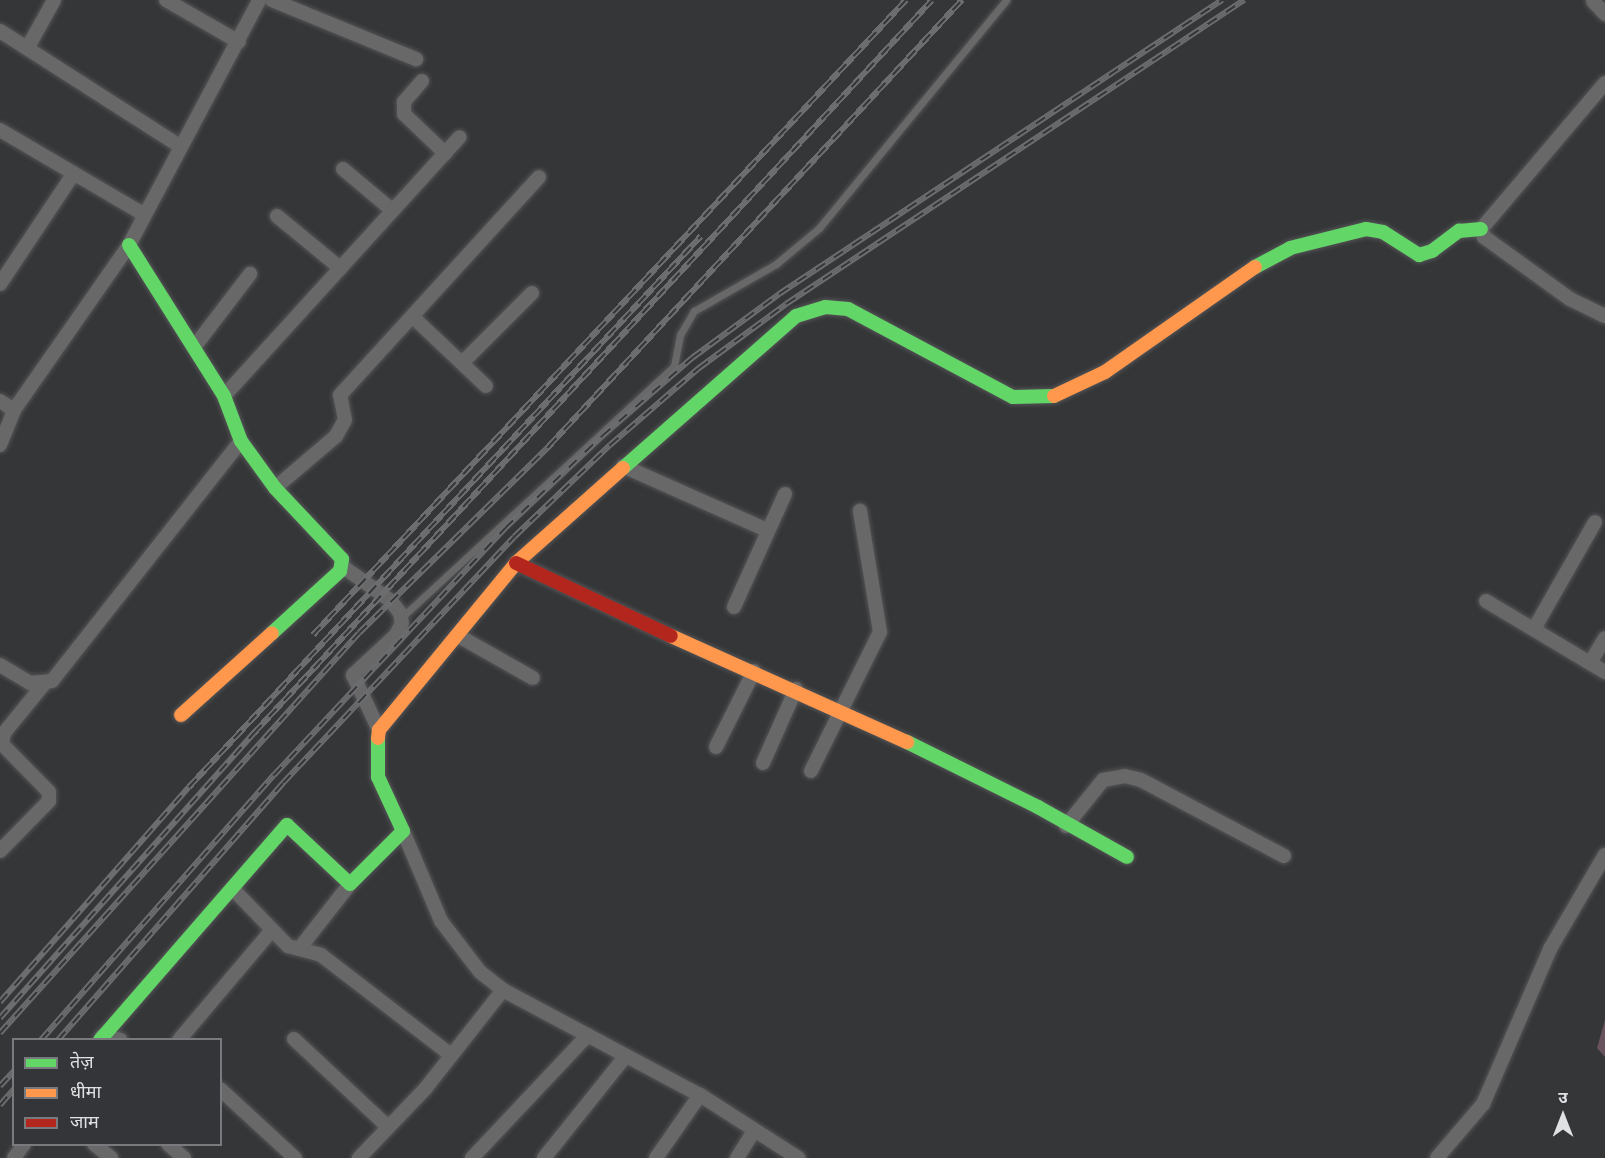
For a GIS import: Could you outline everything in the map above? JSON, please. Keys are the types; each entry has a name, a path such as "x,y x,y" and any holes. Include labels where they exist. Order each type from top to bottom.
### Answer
{"street":[{"path":"28,47 54,0"},
{"path":"166,0 239,42"},
{"path":"0,445 14,410 129,245 143,213 239,42 259,0"},
{"path":"272,0 416,59"},
{"path":"1593,1 1605,14"},
{"path":"0,31 180,146"},
{"path":"422,81 404,102 404,114 445,153"},
{"path":"798,1158 776,1152 754,1131 700,1095 503,990 480,972 446,929 378,777 375,754 380,730 516,563 623,466 796,316 825,307 848,309 1013,396 1050,398 1105,372 1271,256 1290,248 1366,229 1383,232 1419,255 1432,251 1459,231 1481,229 1605,83"},
{"path":"0,131 143,213"},
{"path":"224,396 460,137"},
{"path":"343,170 392,210"},
{"path":"0,284 74,173"},
{"path":"275,488 336,436 345,420 340,395 414,318 539,177"},
{"path":"277,216 340,268"},
{"path":"1481,229 1484,237 1561,292 1605,316"},
{"path":"129,245 195,346 224,396 241,441 275,488 337,550 342,566 391,601 401,618 396,635 352,675 380,730"},
{"path":"195,346 250,274"},
{"path":"462,363 532,293"},
{"path":"414,318 486,386"},
{"path":"0,401 14,410"},
{"path":"0,665 30,683 44,684 52,681 241,441"},
{"path":"623,466 767,530"},
{"path":"734,607 785,494"},
{"path":"812,771 881,626 860,511"},
{"path":"1534,629 1595,522"},
{"path":"516,563 613,611 796,688 1038,807 1066,826 1127,857"},
{"path":"181,715 340,571 342,566"},
{"path":"1486,601 1605,672"},
{"path":"457,635 533,678"},
{"path":"1590,663 1605,638"},
{"path":"716,747 754,671"},
{"path":"0,851 49,801 49,792 2,744 4,733 44,684"},
{"path":"763,763 796,688"},
{"path":"1066,826 1103,780 1125,776 1142,780 1284,856"},
{"path":"101,1038 287,825 350,884"},
{"path":"299,949 350,884 403,831"},
{"path":"1437,1158 1483,1104 1550,949 1605,855"},
{"path":"232,888 288,946 321,955 451,1055"},
{"path":"181,1038 272,930"},
{"path":"359,1158 451,1055 503,990"},
{"path":"472,1158 588,1035"},
{"path":"294,1039 388,1127"},
{"path":"544,1158 626,1057"},
{"path":"222,1091 295,1158"},
{"path":"656,1158 700,1095"},
{"path":"737,1158 754,1131"},
{"path":"96,1146 111,1158"},
{"path":"170,1146 184,1158"}],"lane":[{"path":"401,618 674,366 680,335 694,311 776,264 819,228 1005,0"}],"shaded area":[{"path":"1605,1020 1605,1057 1597,1048"}],"railway":[{"path":"313,635 906,0"},
{"path":"0,1018 254,733 932,0"},
{"path":"0,1033 359,633 549,446 962,0"},
{"path":"43,1038 274,775 505,528 602,436 692,358 779,294 1222,0"},
{"path":"60,1038 283,783 514,537 610,445 699,368 786,304 1244,0"},
{"path":"0,1002 189,787 701,236"},
{"path":"0,1086 12,1073"},
{"path":"0,1105 12,1091"}],"traffic: fast":[{"path":"1255,267 1290,248 1366,229 1383,232 1419,255 1432,251 1459,231 1481,229"},
{"path":"129,245 224,396 241,441 275,488 342,559 340,571 272,633"},
{"path":"623,468 796,316 825,307 848,309 1013,397 1054,396"},
{"path":"102,1038 287,825 350,884 403,831 378,777 378,738"},
{"path":"907,742 1038,807 1127,857"}],"traffic: slow":[{"path":"1054,396 1105,372 1255,267"},
{"path":"378,738 379,730 516,563 623,468"},
{"path":"181,715 272,633"},
{"path":"671,636 907,742"}],"traffic: jam":[{"path":"516,563 671,636"}]}
